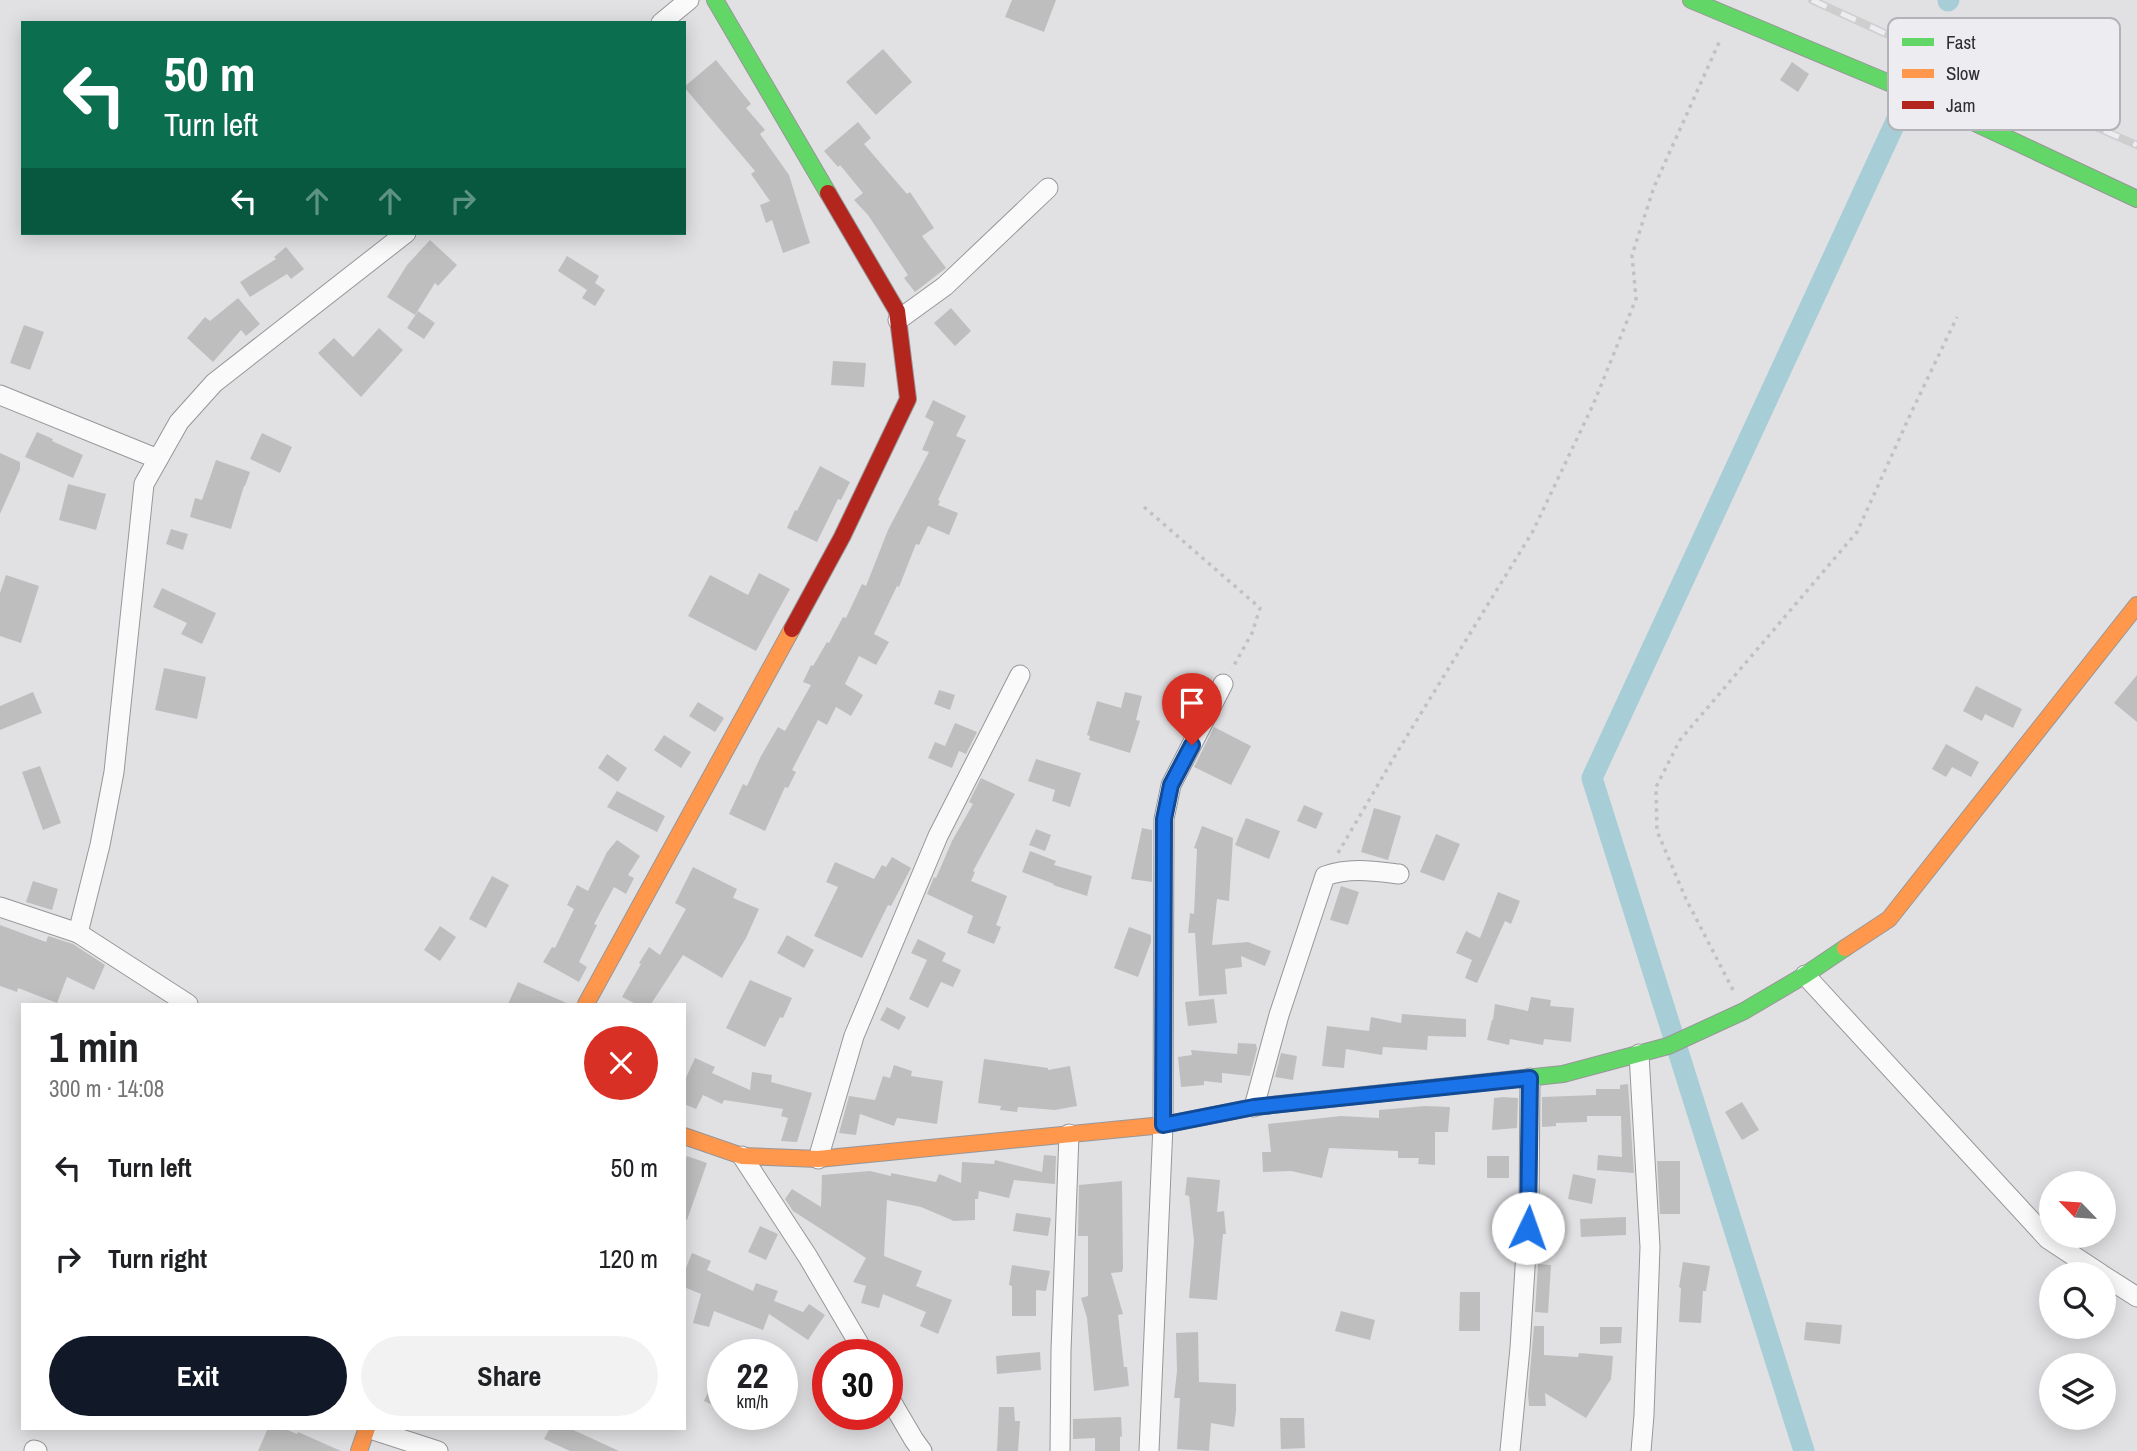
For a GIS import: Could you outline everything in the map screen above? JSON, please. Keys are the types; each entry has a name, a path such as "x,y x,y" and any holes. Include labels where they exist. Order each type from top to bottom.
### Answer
{"street":[{"path":"663,21 689,0"},
{"path":"587,1003 842,537 908,399 897,311 715,0"},
{"path":"1691,0 1888,83"},
{"path":"1990,130 2137,199"},
{"path":"898,320 944,286 1048,188"},
{"path":"78,933 100,845 114,772 144,484 179,422 214,383 402,235"},
{"path":"0,395 158,459"},
{"path":"686,1137 742,1156 818,1159 1163,1125 1254,1107 1563,1074 1668,1046 1744,1011 1805,975 1889,919 2137,605"},
{"path":"818,1159 854,1036 938,836 1020,676"},
{"path":"1149,1451 1163,1125 1164,819 1171,785 1223,684"},
{"path":"1254,1107 1279,1015 1325,876 1338,871 1366,870 1399,874"},
{"path":"0,907 78,933 186,1003"},
{"path":"1805,975 2048,1239 2082,1262"},
{"path":"1640,1054 1650,1247 1641,1451"},
{"path":"1510,1451 1529,1204 1530,1078"},
{"path":"1060,1451 1069,1134"},
{"path":"742,1156 808,1257 856,1339"},
{"path":"2116,1284 2137,1297"},
{"path":"903,1425 914,1447"},
{"path":"359,1451 366,1430"},
{"path":"373,1430 438,1451"}],"path":[{"path":"1325,876 1533,531 1587,417 1636,299 1632,255 1654,187 1731,18"},
{"path":"1744,1011 1686,899 1657,831 1656,786 1680,740 1857,532 1910,413 1957,317"},
{"path":"1144,507 1260,608 1252,633 1223,684"}],"building":[{"path":"1012,0 1056,0 1044,32 1005,17"},
{"path":"883,49 912,82 876,115 846,82"},
{"path":"716,60 751,104 746,108 765,130 760,134 789,175 810,243 783,253 772,220 766,223 760,205 770,201 751,174 755,171 686,89 686,85"},
{"path":"1792,62 1809,74 1798,92 1780,80"},
{"path":"858,122 871,138 864,144 907,194 910,192 934,228 922,236 946,268 915,292 904,278 908,275 868,215 854,200 863,193 840,165 838,167 824,151"},
{"path":"430,240 457,265 438,286 435,283 415,315 387,297 407,265"},
{"path":"286,247 304,269 291,279 287,274 250,297 240,282 276,259 274,257"},
{"path":"567,256 599,276 595,283 605,290 595,306 582,298 587,290 558,271"},
{"path":"238,298 260,324 246,336 241,330 213,362 187,338 205,317 210,321"},
{"path":"951,308 971,331 955,346 934,323"},
{"path":"418,311 435,323 424,339 407,328"},
{"path":"24,325 44,332 30,370 10,363"},
{"path":"379,328 403,350 361,397 318,353 334,338 353,357"},
{"path":"833,361 866,363 864,387 831,385"},
{"path":"933,400 966,416 956,436 966,440 938,500 938,505 958,513 949,535 928,526 919,545 916,544 899,587 897,586 874,634 889,642 876,665 859,656 845,684 863,695 851,716 836,707 827,725 818,720 792,770 796,772 788,788 785,787 765,831 729,814 743,784 747,786 778,727 785,731 811,685 803,682 811,665 813,666 827,642 829,643 843,617 846,618 862,584 866,586 888,530 929,452 922,450 934,422 925,417"},
{"path":"37,432 83,455 73,478 25,457"},
{"path":"262,433 292,447 280,473 250,459"},
{"path":"0,453 20,462 20,469 0,514"},
{"path":"216,460 250,472 231,529 190,517 195,498 202,500"},
{"path":"820,466 850,482 841,500 838,499 817,542 787,528"},
{"path":"68,484 106,494 96,530 59,520"},
{"path":"171,529 188,534 183,550 166,544"},
{"path":"759,573 790,589 756,651 688,616 710,575 748,595"},
{"path":"6,575 39,586 21,643 0,636 0,593"},
{"path":"162,588 216,613 202,644 181,634 187,623 153,607"},
{"path":"164,668 206,677 197,719 155,710"},
{"path":"2137,675 2137,722 2114,703"},
{"path":"1976,686 2022,709 2013,728 1985,714 1982,721 1963,711"},
{"path":"939,690 955,695 950,710 934,704"},
{"path":"33,692 42,713 0,730 0,706"},
{"path":"1125,692 1142,696 1136,720 1140,721 1130,753 1089,740 1090,736 1087,735 1097,701 1121,708"},
{"path":"698,702 724,718 715,732 689,716"},
{"path":"955,723 977,732 966,754 959,751 952,768 928,758 935,742 945,746"},
{"path":"1214,727 1251,746 1231,785 1194,767"},
{"path":"664,735 691,752 681,768 654,750"},
{"path":"1946,744 1979,762 1971,777 1952,767 1946,777 1932,769"},
{"path":"607,754 627,768 618,782 598,768"},
{"path":"1036,759 1081,773 1070,807 1052,801 1055,790 1028,781"},
{"path":"40,766 61,823 43,830 22,772"},
{"path":"981,778 1015,794 973,871 975,872 971,881 1007,896 996,925 1001,927 994,944 967,933 973,916 927,894 973,804 969,802"},
{"path":"617,791 665,816 657,832 607,807"},
{"path":"1304,805 1323,813 1316,829 1297,821"},
{"path":"1374,808 1401,816 1388,860 1361,852"},
{"path":"1246,818 1280,831 1269,859 1235,845"},
{"path":"1202,826 1233,838 1229,901 1217,899 1212,945 1248,942 1271,951 1265,966 1241,956 1242,967 1225,969 1227,994 1199,996 1195,933 1188,933 1190,913 1194,914 1197,849 1194,848"},
{"path":"1142,828 1152,830 1152,882 1131,879"},
{"path":"1036,829 1051,835 1045,851 1029,845"},
{"path":"1436,834 1460,844 1444,881 1420,872"},
{"path":"617,840 640,856 628,875 634,878 626,894 614,887 594,924 597,925 579,962 587,967 579,982 543,962 552,947 555,948 574,909 567,905 577,885 588,891 607,852"},
{"path":"1030,851 1056,861 1054,865 1092,876 1087,896 1022,872"},
{"path":"892,857 911,868 891,906 888,905 862,958 814,936 838,887 826,882 835,862 874,879 882,865 886,867"},
{"path":"693,867 737,889 733,898 759,909 746,938 722,978 683,955 652,1003 634,1003 622,997 649,947 660,955 686,909 675,903"},
{"path":"492,876 509,885 486,928 469,919"},
{"path":"33,881 58,889 52,910 26,902"},
{"path":"1341,886 1359,892 1348,925 1330,920"},
{"path":"1498,892 1520,901 1511,924 1505,921 1477,983 1465,978 1472,960 1456,953 1466,931 1480,938"},
{"path":"0,925 46,942 48,936 73,944 105,965 94,990 67,977 57,1003 18,988 17,992 0,986"},
{"path":"440,926 456,937 440,961 424,950"},
{"path":"1129,927 1151,935 1138,977 1114,968"},
{"path":"787,935 814,950 804,968 777,953"},
{"path":"918,939 946,953 942,961 961,970 953,987 941,982 928,1008 909,999 927,960 911,953"},
{"path":"750,980 792,998 765,1047 726,1028"},
{"path":"518,982 567,1003 508,1003"},
{"path":"1531,997 1551,1000 1550,1006 1574,1008 1571,1042 1544,1039 1543,1045 1510,1039 1509,1045 1487,1040 1495,1004 1528,1011"},
{"path":"1214,999 1217,1023 1188,1026 1185,1002"},
{"path":"887,1007 906,1017 899,1030 880,1020"},
{"path":"1402,1014 1466,1019 1466,1037 1428,1036 1427,1050 1383,1047 1382,1055 1346,1049 1344,1068 1322,1066 1327,1026 1369,1031 1371,1017 1401,1023"},
{"path":"1238,1043 1256,1044 1250,1076 1222,1073 1222,1083 1204,1081 1204,1085 1181,1087 1178,1057 1192,1055 1191,1050 1237,1054"},
{"path":"1281,1053 1297,1056 1293,1080 1275,1077"},
{"path":"695,1058 715,1067 712,1073 750,1090 752,1072 772,1075 771,1082 812,1093 797,1142 781,1141 788,1118 781,1116 783,1109 724,1100 722,1104 703,1095 696,1109 686,1105 686,1078"},
{"path":"984,1059 1048,1070 1070,1066 1077,1106 1055,1110 1018,1107 1017,1112 1000,1110 1001,1106 978,1103"},
{"path":"894,1065 912,1071 911,1076 943,1081 937,1124 897,1118 894,1126 860,1114 856,1135 839,1133 849,1096 875,1100 883,1076 890,1078"},
{"path":"1628,1084 1634,1173 1597,1170 1598,1155 1622,1157 1621,1116 1587,1116 1587,1122 1556,1123 1556,1126 1542,1127 1542,1097 1596,1095 1596,1089 1620,1089 1620,1085"},
{"path":"1494,1098 1518,1098 1517,1128 1492,1130"},
{"path":"1742,1102 1759,1130 1742,1140 1725,1112"},
{"path":"1450,1107 1448,1132 1435,1132 1435,1165 1418,1164 1419,1158 1398,1158 1398,1151 1329,1148 1322,1178 1291,1171 1263,1172 1262,1152 1271,1152 1268,1124 1341,1116 1379,1118 1379,1110"},
{"path":"1044,1155 1056,1156 1055,1184 1014,1180 1009,1198 979,1191 978,1199 975,1199 975,1220 954,1221 921,1207 887,1200 884,1256 922,1271 916,1286 952,1300 938,1334 920,1326 926,1312 883,1294 879,1308 861,1303 866,1286 853,1282 866,1258 793,1211 785,1199 792,1189 821,1207 822,1175 870,1171 936,1182 939,1174 961,1183 962,1162 994,1164 995,1160 1042,1172"},
{"path":"687,1156 707,1163 687,1220 686,1220"},
{"path":"1487,1156 1509,1156 1509,1178 1487,1178"},
{"path":"1657,1161 1680,1161 1680,1214 1660,1214"},
{"path":"1573,1174 1596,1179 1592,1204 1568,1199"},
{"path":"1187,1177 1220,1180 1217,1212 1224,1211 1226,1234 1223,1234 1217,1300 1189,1298 1194,1241 1189,1196 1185,1195"},
{"path":"1122,1181 1123,1268 1122,1272 1111,1273 1123,1314 1118,1315 1129,1386 1094,1391 1087,1318 1081,1298 1088,1296 1088,1236 1078,1236 1079,1185"},
{"path":"1016,1213 1051,1218 1048,1236 1013,1231"},
{"path":"1626,1217 1626,1235 1581,1237 1580,1219"},
{"path":"760,1226 778,1234 766,1260 748,1252"},
{"path":"692,1253 711,1261 707,1270 753,1291 756,1283 778,1291 774,1301 803,1312 809,1304 825,1315 808,1340 769,1314 763,1330 714,1311 709,1327 693,1323 701,1294 686,1288 686,1268"},
{"path":"1683,1262 1710,1266 1706,1291 1703,1291 1701,1323 1679,1322 1679,1287"},
{"path":"1538,1264 1551,1265 1548,1313 1535,1312"},
{"path":"1012,1265 1050,1271 1046,1291 1036,1290 1036,1316 1012,1316 1012,1286 1009,1285"},
{"path":"1460,1292 1480,1292 1480,1331 1459,1331"},
{"path":"1341,1311 1375,1320 1370,1340 1335,1331"},
{"path":"1806,1322 1842,1325 1840,1344 1804,1340"},
{"path":"1534,1326 1544,1326 1544,1355 1578,1357 1579,1353 1613,1356 1611,1379 1586,1418 1545,1393 1546,1406 1529,1406"},
{"path":"1600,1327 1622,1327 1621,1343 1600,1344"},
{"path":"1198,1332 1199,1382 1236,1384 1234,1427 1211,1423 1209,1451 1177,1449 1180,1398 1174,1398 1177,1371 1176,1333"},
{"path":"1040,1352 1041,1370 997,1374 996,1356"},
{"path":"999,1407 1014,1407 1015,1421 1020,1421 1018,1451 997,1451"},
{"path":"1121,1417 1120,1451 1095,1451 1095,1438 1073,1439 1073,1419"},
{"path":"1280,1418 1304,1418 1305,1448 1281,1449"},
{"path":"267,1430 288,1430 341,1451 258,1451"},
{"path":"549,1430 573,1430 619,1451 570,1451 544,1439"}],"waterway":[{"path":"1804,1451 1592,778 1892,130"}],"railway":[{"path":"1812,0 1888,35"},
{"path":"2103,130 2137,145"}],"traffic: fast":[{"path":"715,0 828,193"},
{"path":"1691,0 1888,82"},
{"path":"1990,130 2137,199"},
{"path":"1289,1103 1563,1074 1668,1046 1744,1011 1845,948"}],"traffic: slow":[{"path":"1845,948 1889,919 2137,605"},
{"path":"587,1003 792,629"},
{"path":"686,1137 742,1156 818,1159 1163,1125 1289,1103"},
{"path":"359,1451 366,1430"}],"traffic: jam":[{"path":"792,629 842,537 908,399 897,311 828,193"}],"route":[{"path":"1192,745 1171,785 1164,819 1163,1125 1254,1107 1530,1078 1528,1228"}]}
